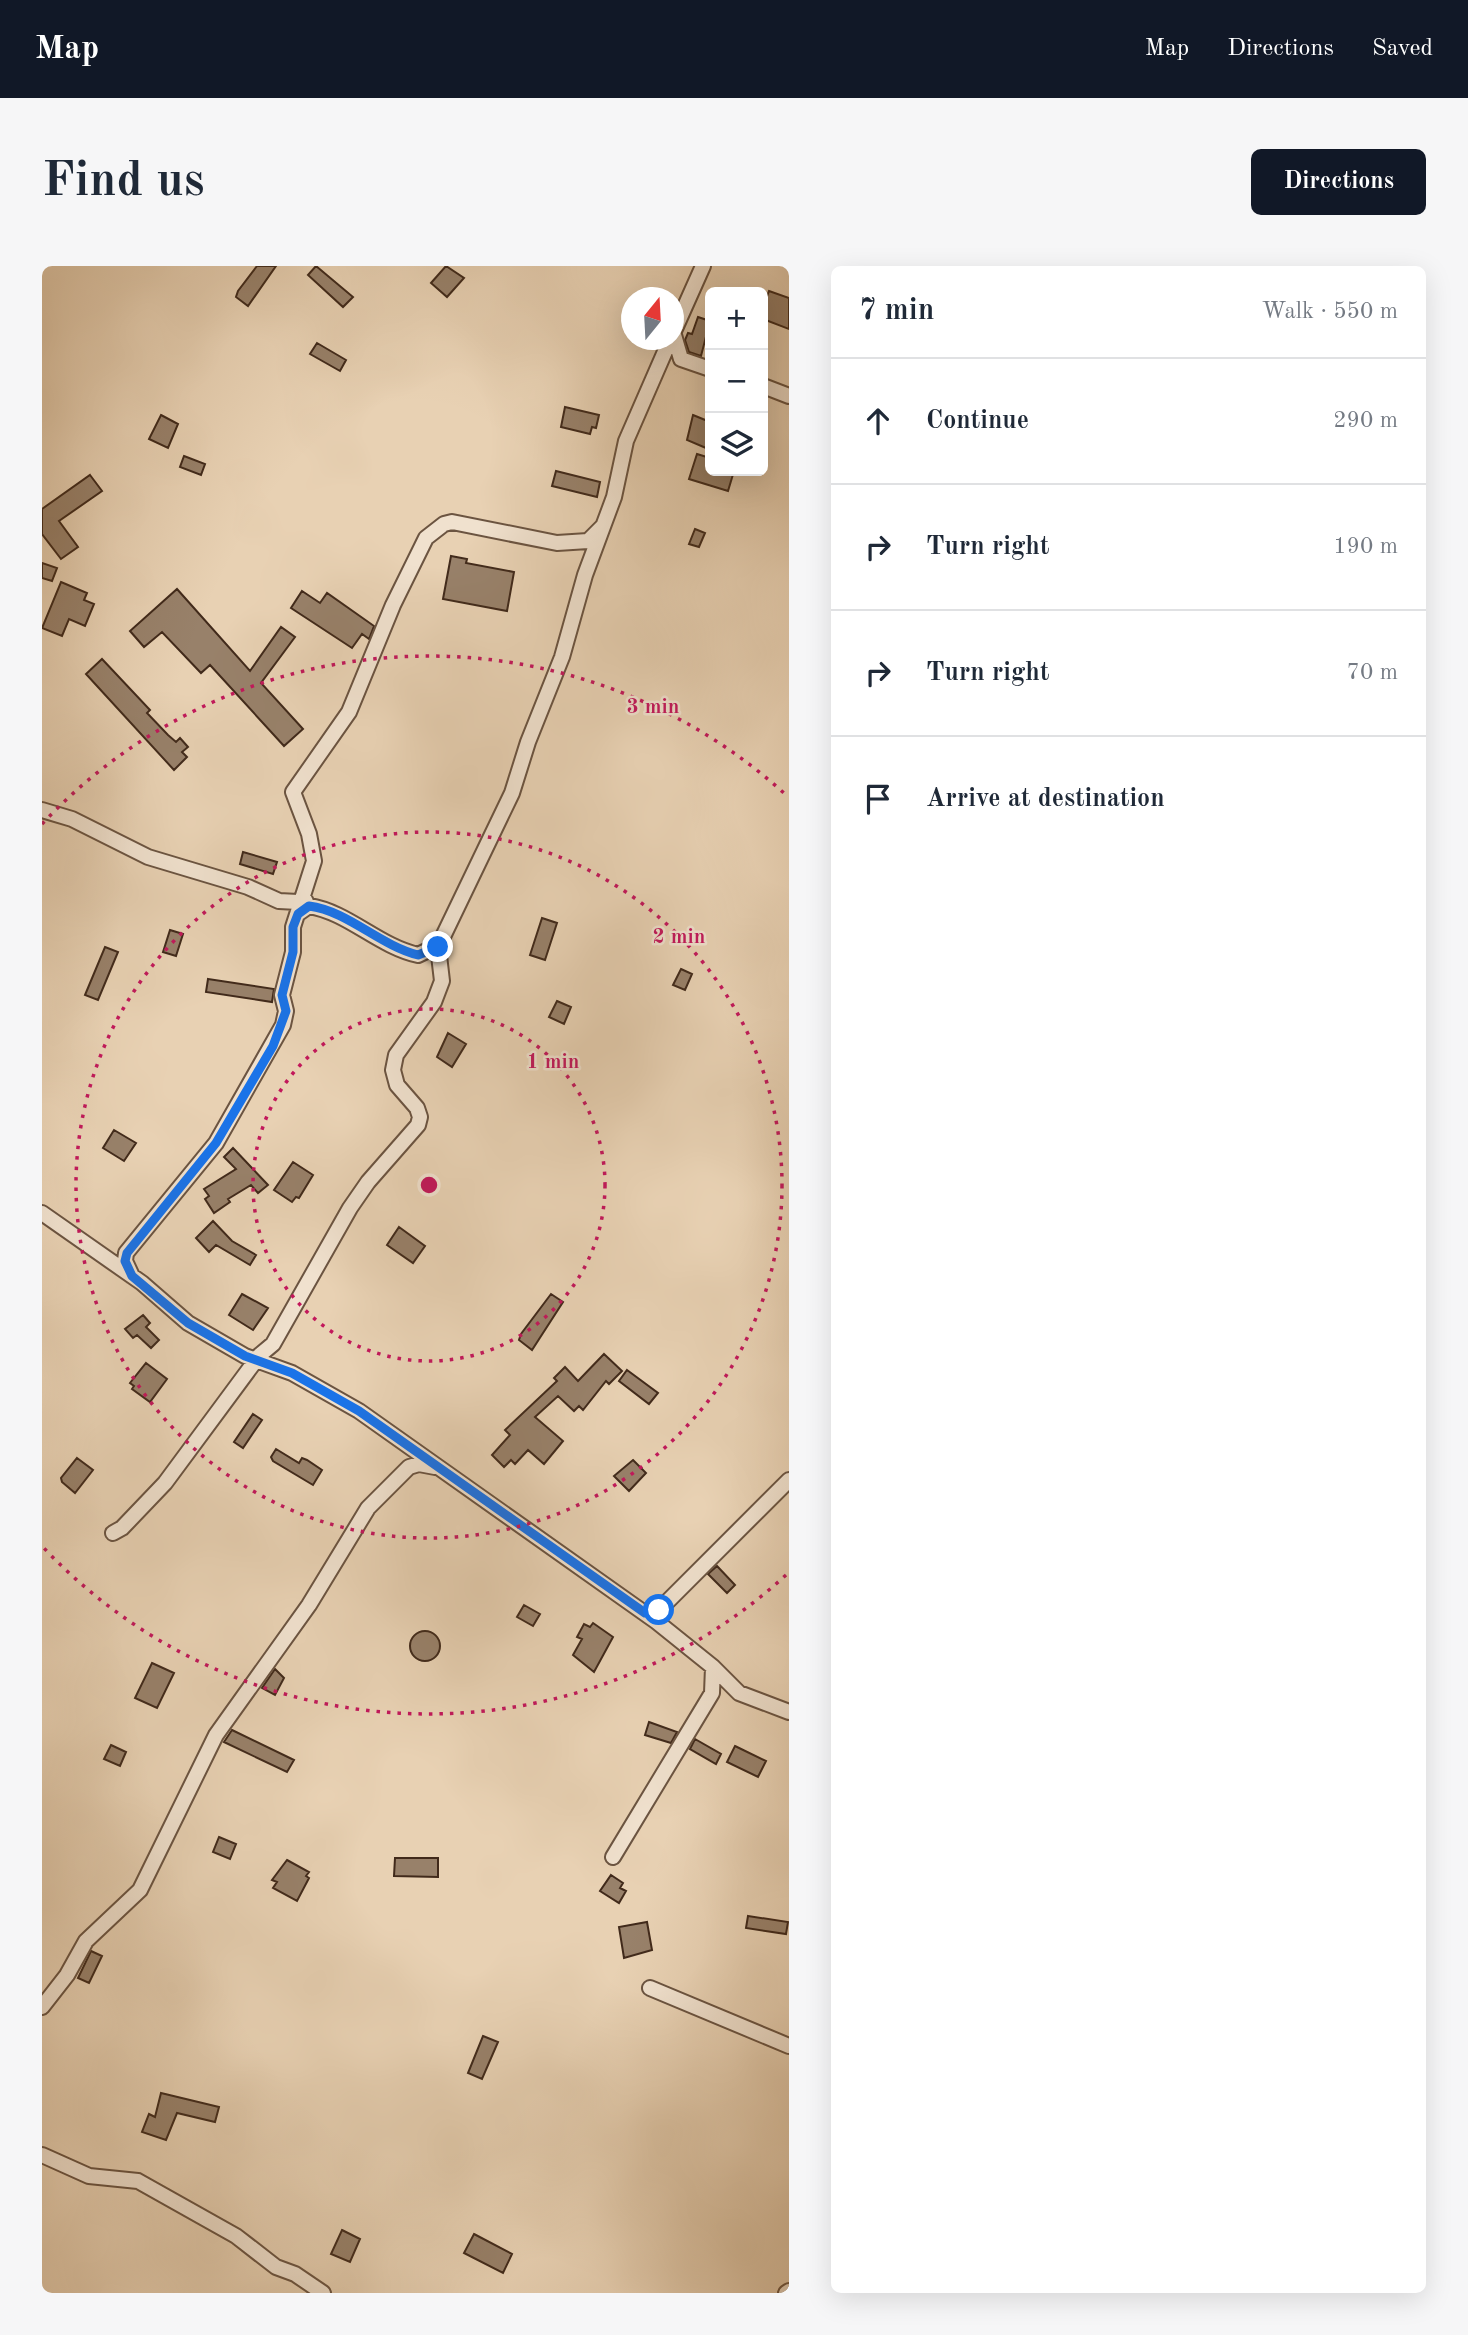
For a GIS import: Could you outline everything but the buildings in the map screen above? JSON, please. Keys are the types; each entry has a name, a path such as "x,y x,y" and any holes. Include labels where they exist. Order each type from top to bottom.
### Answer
{"street":[{"path":"684,310 703,266"},
{"path":"113,1533 122,1528 165,1483 259,1357 368,1182 418,1125 420,1117 417,1108 397,1085 393,1070 396,1055 434,1002 442,981 439,945 512,793 528,742 562,657 571,620 605,524 626,441 665,350"},
{"path":"679,350 681,359"},
{"path":"658,366 681,359 705,367"},
{"path":"768,388 789,396"},
{"path":"110,1262 127,1253 216,1143 273,1046 286,1011 282,995 293,952 293,927 303,906 314,852 293,792 353,703 393,605 426,538 444,524 466,522 557,543 574,543 587,541 605,524"},
{"path":"42,810 72,819 148,857 248,887 279,901 298,902 303,906 324,909 386,944 430,961 441,974"},
{"path":"418,955 439,945"},
{"path":"42,1213 132,1276 188,1323 272,1366 292,1373 359,1411 442,1468 653,1615 739,1693"},
{"path":"127,1253 125,1261 132,1276"},
{"path":"405,1443 409,1467"},
{"path":"42,2007 67,1975 86,1941 140,1890 216,1735 309,1605 368,1508 409,1467 419,1464 442,1468"},
{"path":"653,1615 789,1480"},
{"path":"613,1857 712,1693 713,1667"},
{"path":"712,1693 739,1693 789,1712"},
{"path":"650,1988 789,2046"},
{"path":"42,2155 89,2176 138,2182 236,2235 276,2267 295,2274 323,2293"}],"route":[{"path":"438,947 439,945 418,955 386,944 324,909 309,906 298,914 293,927 293,952 282,995 286,1011 273,1046 216,1143 127,1253 125,1261 132,1276 188,1323 245,1356 292,1373 359,1411 516,1520 624,1601 645,1613 659,1610"}]}
